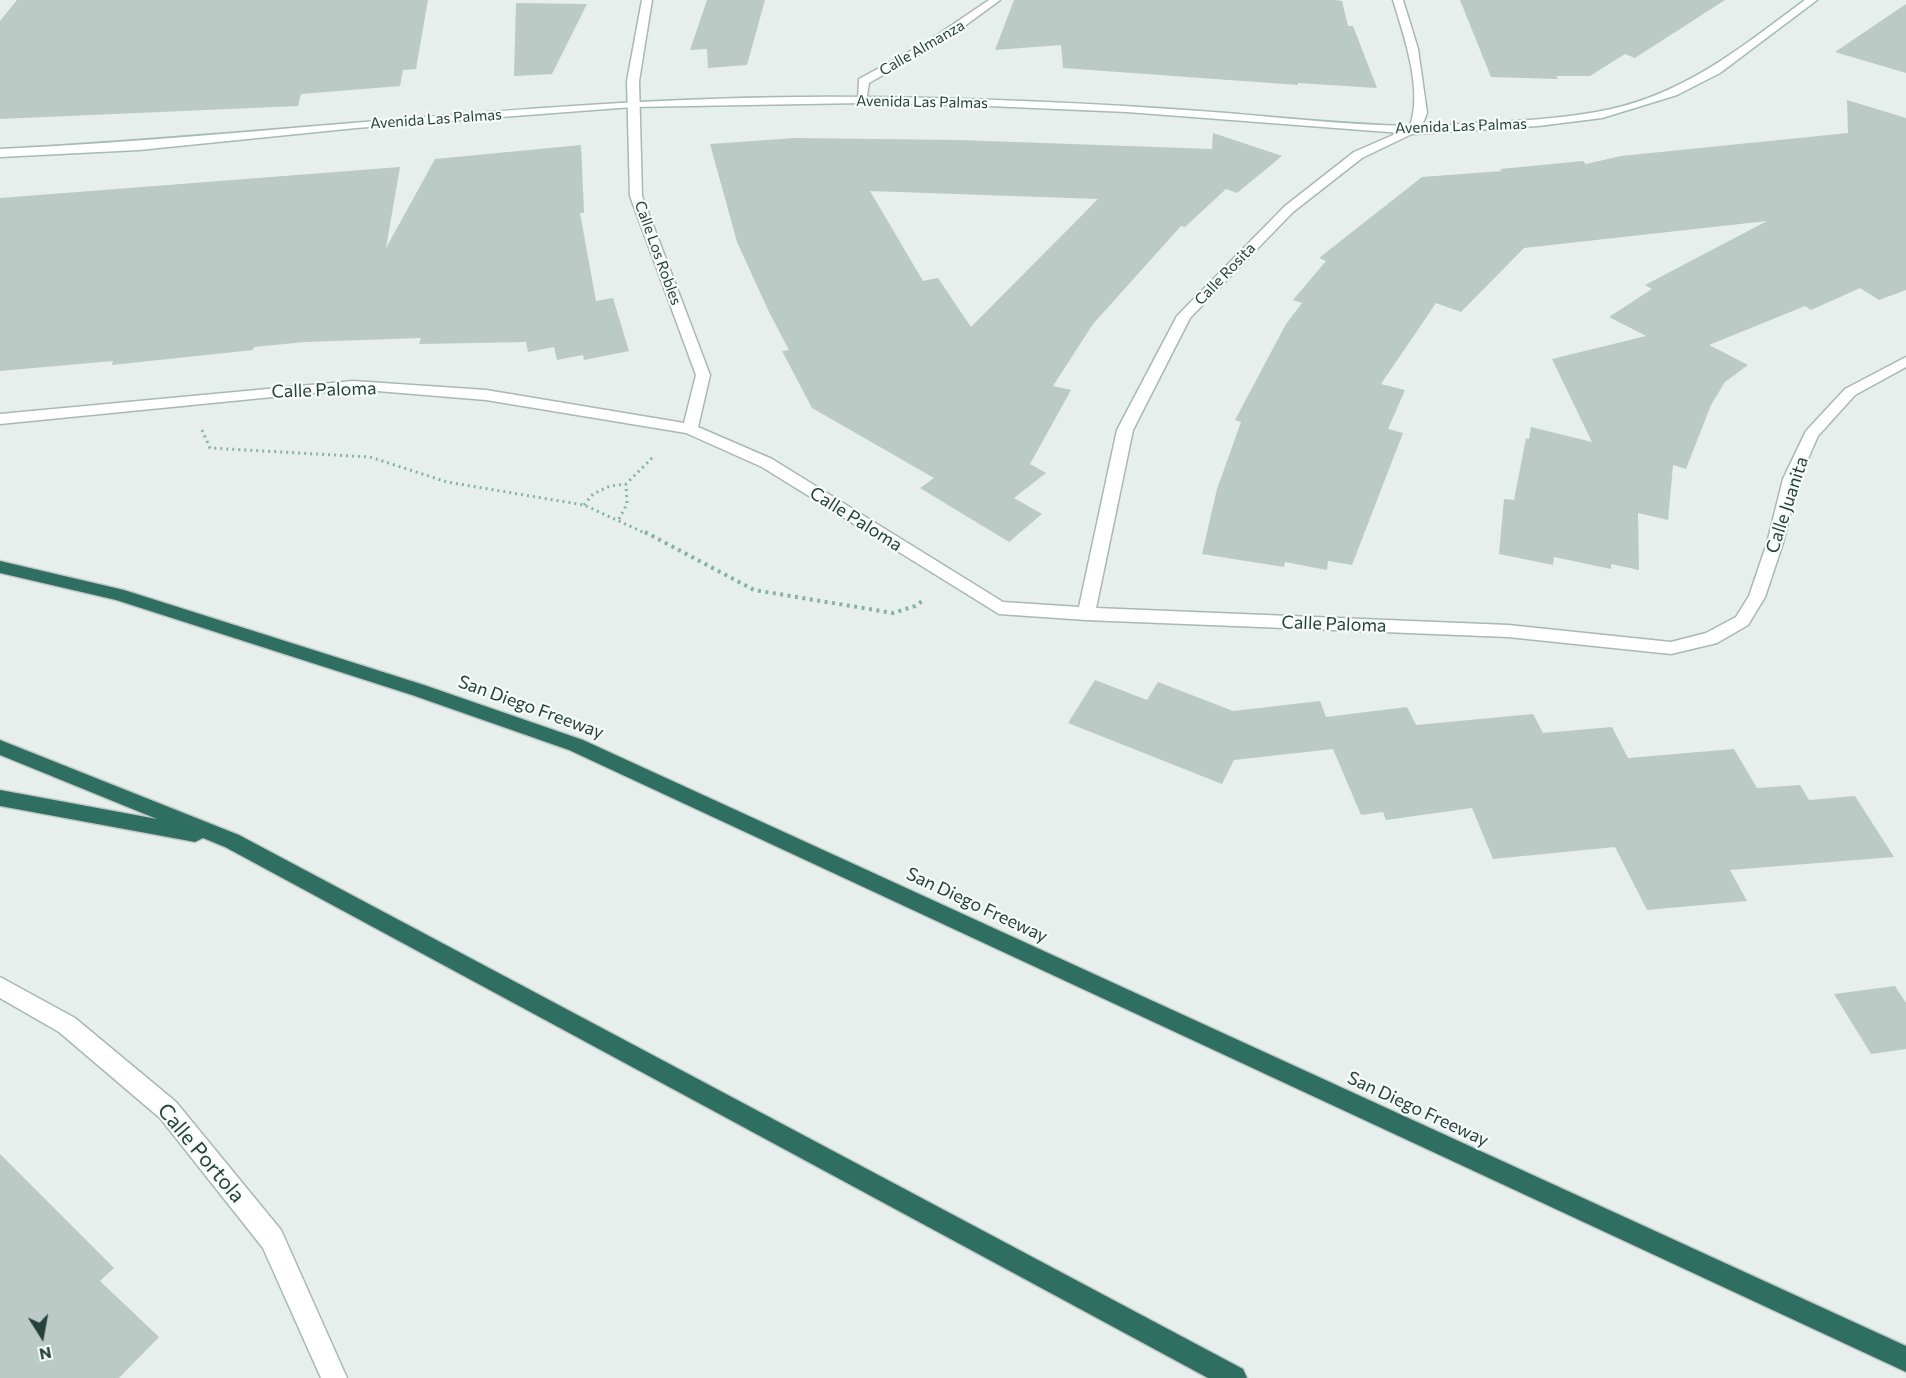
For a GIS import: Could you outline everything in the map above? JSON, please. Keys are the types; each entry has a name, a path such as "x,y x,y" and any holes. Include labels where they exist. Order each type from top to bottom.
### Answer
{"highway":[{"name":"San Diego Freeway","path":"0,567 118,594 418,690 576,745 1906,1359"},
{"path":"0,747 232,841 1234,1378"},
{"path":"0,798 232,841"}],"street":[{"name":"Calle Los Robles","path":"647,0 633,81 636,196 703,375 690,429"},
{"name":"Calle Almanza","path":"862,100 863,81 913,57 969,21 995,0"},
{"path":"1398,0 1413,49 1421,113 1414,130"},
{"name":"Avenida Las Palmas","path":"0,153 139,146 356,125 633,104 862,100 965,102 1127,109 1414,130 1515,125 1602,115 1673,93 1716,70 1812,0"},
{"name":"Calle Rosita","path":"1086,614 1125,430 1184,316 1289,209 1358,155 1414,130"},
{"name":"Calle Juanita","path":"1711,638 1742,621 1757,597 1775,543 1791,479 1811,434 1850,392 1906,361"},
{"name":"Calle Paloma","path":"0,419 353,385 486,395 690,429 767,463 999,608 1086,614 1508,631 1671,648 1711,638"},
{"name":"Calle Portola","path":"0,987 67,1025 168,1110 272,1239 334,1378"}],"path":[{"path":"210,397 202,430 210,448 370,457 447,482 584,506 619,519 754,590 893,613 915,606 952,579"},
{"path":"584,506 593,494 610,486 626,484 654,456 690,429"},
{"path":"619,519 627,504 626,484"}],"building":[{"path":"17,0 428,0 416,69 403,70 400,86 301,94 298,106 0,119 0,21"},
{"path":"707,0 765,0 747,65 708,68 707,49 690,50"},
{"path":"1014,0 1342,1 1348,26 1353,26 1377,88 1298,83 1298,85 1063,68 1061,45 995,50"},
{"path":"1460,0 1725,0 1635,58 1625,54 1590,76 1556,76 1558,79 1491,77"},
{"path":"516,3 587,4 552,74 514,76"},
{"path":"1906,4 1906,73 1835,52"},
{"path":"1847,100 1906,118 1906,290 1879,300 1860,288 1811,310 1805,306 1709,345 1748,365 1725,382 1711,405 1686,469 1673,465 1668,520 1638,513 1639,570 1611,564 1611,569 1554,557 1553,565 1499,554 1504,499 1514,500 1526,438 1529,439 1531,427 1592,442 1552,359 1646,336 1609,317 1652,289 1645,285 1767,221 1524,248 1461,312 1436,303 1381,384 1405,390 1388,429 1403,433 1352,565 1328,561 1327,570 1285,562 1284,567 1202,554 1217,489 1241,422 1235,420 1286,324 1302,303 1293,300 1326,261 1319,258 1422,177 1502,171 1500,169 1583,161 1586,164 1621,156 1848,133"},
{"path":"1213,133 1282,156 1237,193 1226,189 1185,227 1181,226 1093,324 1053,386 1071,390 1030,464 1046,473 1014,498 1042,514 1009,542 920,488 934,478 812,408 782,351 789,350 737,242 710,144 795,138 959,140 1212,149","holes":["870,191 1098,199 971,327 938,278 923,281"]},
{"path":"581,145 584,213 580,213 596,301 613,298 629,351 584,360 583,355 557,360 554,347 528,352 526,342 419,344 421,338 305,342 112,365 113,361 0,371 0,198 400,167 386,248 435,159"},
{"path":"1095,680 1147,700 1158,682 1233,711 1320,701 1326,717 1407,707 1416,725 1533,714 1543,733 1612,727 1628,758 1734,749 1757,788 1800,785 1809,800 1855,796 1894,857 1730,870 1747,901 1647,910 1615,847 1493,859 1472,808 1386,820 1383,812 1361,815 1333,749 1234,760 1222,784 1068,723"},
{"path":"1895,986 1906,1003 1906,1049 1871,1054 1834,994"},
{"path":"0,1154 114,1268 100,1281 159,1337 119,1378 0,1378"}]}
